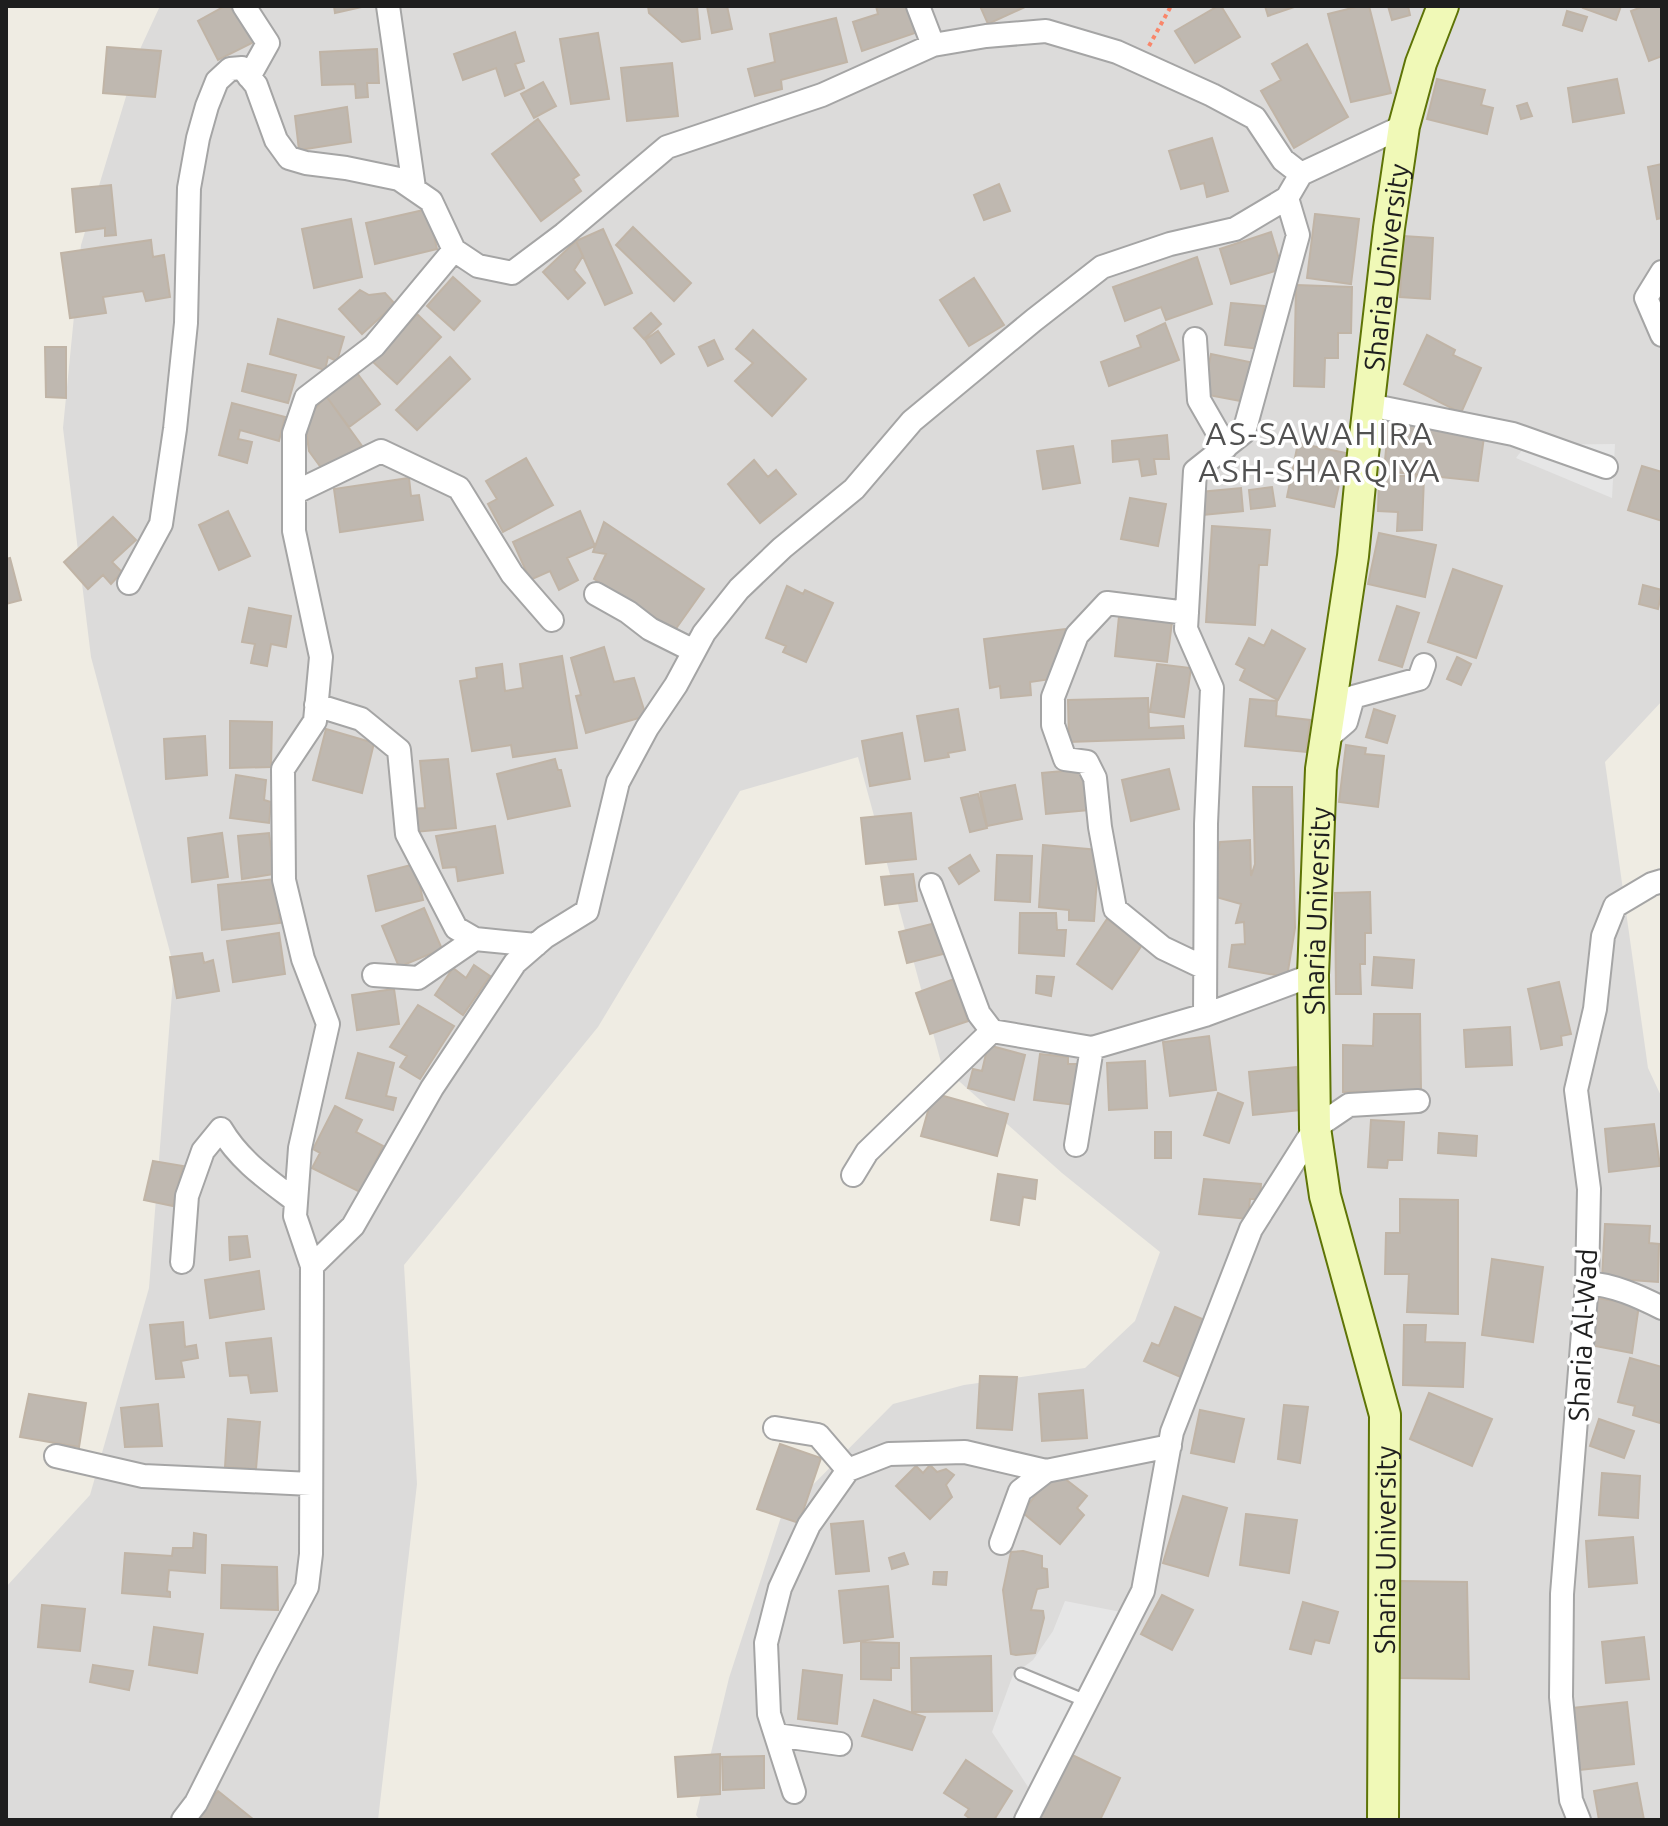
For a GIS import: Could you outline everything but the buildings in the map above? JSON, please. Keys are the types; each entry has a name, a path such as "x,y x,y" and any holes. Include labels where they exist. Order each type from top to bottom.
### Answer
{"main road":[{"name":"Sharia University","path":"1383,1820 1385,1415 1325,1196 1315,1128 1313,975 1321,769 1353,556 1389,228 1404,126 1421,63 1443,6"}],"street":[{"path":"244,6 268,43 249,77"},
{"path":"388,6 414,188"},
{"path":"918,6 933,45"},
{"path":"129,583 161,524 186,323 189,188 207,106 217,81 230,69 242,68 256,85 276,140 289,158 399,179 431,201 454,250 478,266 512,273 564,234 667,147 822,95 933,45 986,36 1046,31 1140,62 1255,118 1283,160 1301,174"},
{"path":"312,1266 353,1226 432,1088 515,963 545,937 587,911 618,782 704,633 739,589 782,548 854,489 912,421 1102,267 1170,244 1235,229 1287,198 1301,174 1404,126"},
{"path":"1205,1015 1206,824 1212,688 1186,629 1195,471 1244,432 1298,235 1287,198"},
{"path":"183,1820 196,1803 307,1587 311,1554 312,1266 295,1216 300,1148 328,1024 303,959 284,880 283,769 315,721 321,657 294,531 294,433 306,398 374,346 454,250"},
{"path":"1662,272 1646,298 1662,335"},
{"path":"1195,339 1199,400 1226,447"},
{"path":"1369,405 1513,434 1606,467"},
{"path":"294,493 381,451 459,488 512,574 552,620"},
{"path":"596,594 650,629 694,651"},
{"path":"1187,613 1107,603 1077,635 1053,697 1053,725 1065,759 1087,762 1095,778 1100,827 1115,909 1163,948 1205,968"},
{"path":"1325,740 1346,722 1353,697 1419,679 1424,665"},
{"path":"316,705 361,719 399,750 407,834 456,928 475,939 536,945"},
{"name":"Sharia Al-Wad","path":"1579,1820 1571,1800 1561,1697 1562,1594 1587,1283 1589,1189 1576,1090 1595,1009 1603,936 1615,906 1662,881"},
{"path":"931,885 979,1014 992,1031 1092,1048 1205,1015 1313,975"},
{"path":"374,975 418,978 475,939"},
{"path":"853,1175 867,1152 992,1031"},
{"path":"1076,1145 1092,1048"},
{"path":"1026,1820 1143,1591 1172,1432 1251,1229 1315,1128 1349,1105 1418,1101"},
{"path":"182,1262 187,1196 203,1151 221,1129 231,1147 252,1168 296,1201"},
{"path":"1587,1283 1623,1291 1662,1308"},
{"path":"775,1428 818,1435 848,1470"},
{"path":"794,1792 769,1714 766,1643 780,1588 809,1525 848,1470 889,1454 965,1452 1046,1471 1170,1446"},
{"path":"56,1456 143,1476 311,1484"},
{"path":"1001,1543 1020,1491 1046,1471"},
{"path":"776,1735 840,1744"}],"lane":[{"path":"1021,1674 1086,1701"}],"path":[{"path":"1140,62 1171,6"}],"shaded area":[{"path":"160,6 1662,6 1662,701 1605,762 1648,1068 1662,1098 1662,1820 700,1820 696,1815 729,1678 781,1517 893,1404 964,1385 1085,1368 1135,1321 1160,1252 1062,1173 942,1066 858,757 740,791 598,1027 404,1265 417,1484 378,1820 6,1820 6,1587 90,1495 149,1288 174,967 91,657 63,428 81,245 141,47"},
{"path":"1615,444 1612,498 1516,458 1526,445"},
{"path":"1065,1601 1121,1612 1032,1793 992,1732 1013,1675 1033,1660 1053,1631"}],"district":[{"name":"AS-SAWAHIRA ASH-SHARQIYA","path":"1320,452"}]}
